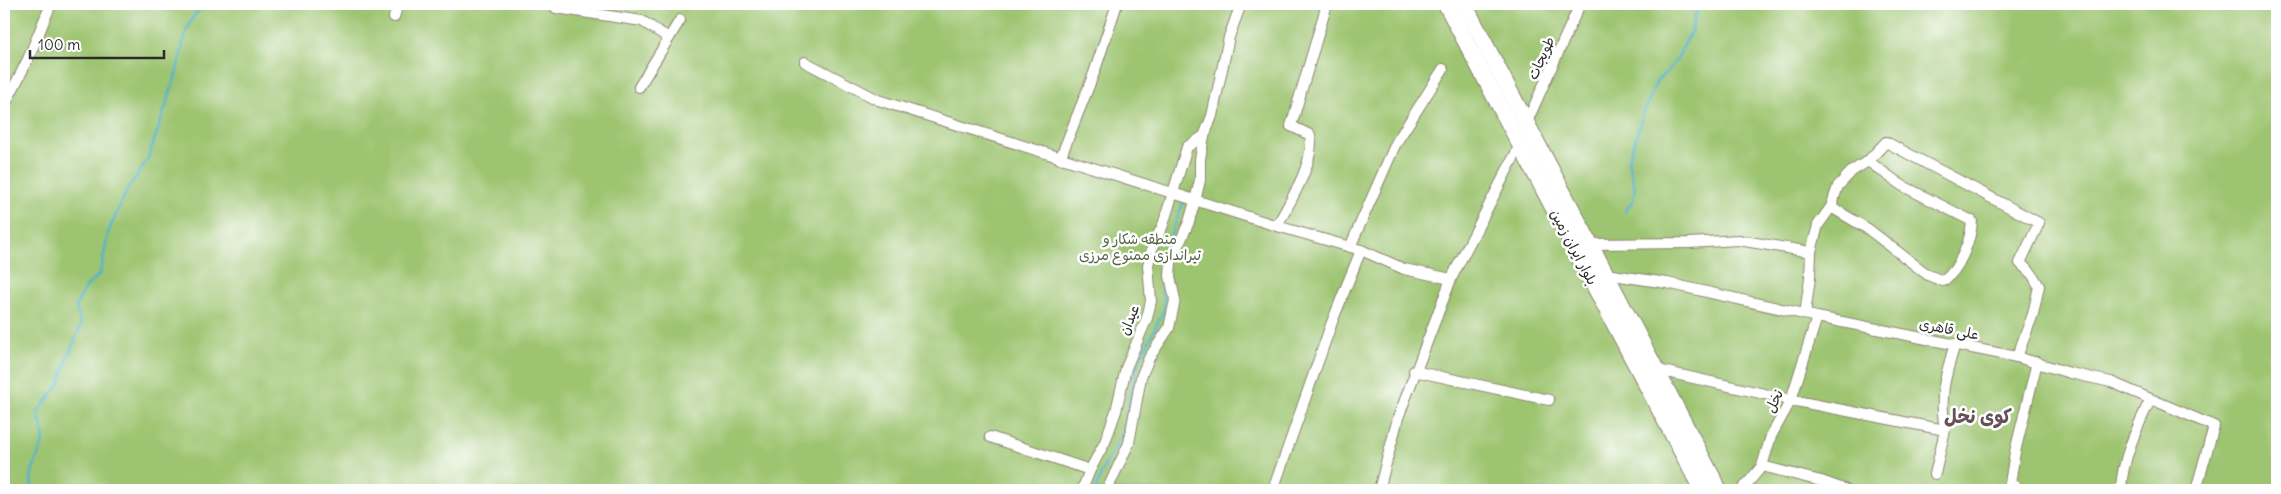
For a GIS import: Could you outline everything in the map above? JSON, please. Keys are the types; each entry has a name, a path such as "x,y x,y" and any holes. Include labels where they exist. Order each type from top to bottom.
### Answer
{"main road":[{"name":"بلوار ایران زمین","path":"1446,4 1702,490"},
{"name":"بلوار ایران زمین","path":"1464,4 1658,370 1719,490"}],"street":[{"path":"4,107 28,59 51,4"},
{"path":"394,17 398,4"},
{"path":"555,4 556,8 642,21 669,38"},
{"path":"1060,159 1094,73 1117,4"},
{"name":"عیدان","path":"1107,490 1128,443 1142,377 1149,358 1169,328 1176,300 1170,276 1172,262 1189,222 1195,201 1200,180 1200,159 1204,136 1212,116 1229,37 1241,4"},
{"path":"1277,226 1300,182 1312,143 1310,135 1291,126 1327,4"},
{"name":"طویجات","path":"1526,124 1580,4"},
{"path":"639,87 680,20"},
{"path":"806,62 878,100 1195,201 1361,250 1404,269 1451,279"},
{"path":"1350,247 1396,144 1443,69"},
{"name":"عیدان","path":"1082,490 1105,442 1116,411 1126,368 1148,318 1151,301 1148,265 1153,245 1163,225 1188,147 1204,136"},
{"path":"1805,314 1810,278 1811,252 1818,225 1831,207 1838,186 1852,171 1868,161 1886,142 2039,223 2020,263 2032,274 2039,286 2033,314 2017,357"},
{"path":"1379,490 1398,418 1451,279 1520,146"},
{"path":"1831,207 1868,229 1928,275 1943,281 1951,276 1972,230 1972,221 1901,185 1868,161"},
{"path":"1590,244 1689,243 1738,240 1811,252"},
{"path":"1273,490 1332,322 1361,250"},
{"name":"علی قاهری","path":"1606,274 1667,283 1817,317 2017,357 2070,373 2111,382 2214,426 2196,490"},
{"name":"نخل","path":"1742,490 1762,466 1771,436 1791,400 1817,317"},
{"path":"1935,474 1945,430 1943,382 1955,344"},
{"path":"2024,490 2009,487 2037,362"},
{"path":"1658,370 1791,400 1945,430"},
{"path":"1414,372 1549,400"},
{"path":"2121,490 2121,477 2134,434 2150,400"},
{"path":"990,437 1090,470"},
{"path":"1762,466 1821,481 1846,490"}],"green space":[{"name":"منطقه شکار و تیراندازی ممنوع مرزی","path":"4,4 2277,4 2277,490 4,490"}],"waterway":[{"path":"32,490 31,475 44,439 38,412 60,383 81,325 76,306 86,287 100,274 109,230 127,190 148,159 176,75 186,32 194,15 207,4"},
{"path":"1625,211 1633,201 1635,187 1628,161 1644,112 1657,80 1669,70 1678,57 1691,31 1698,4"},
{"path":"1095,490 1105,465 1123,433 1139,361 1164,309 1160,264 1183,203"}],"district":[{"name":"کوی نخل","path":"1978,416"}]}
